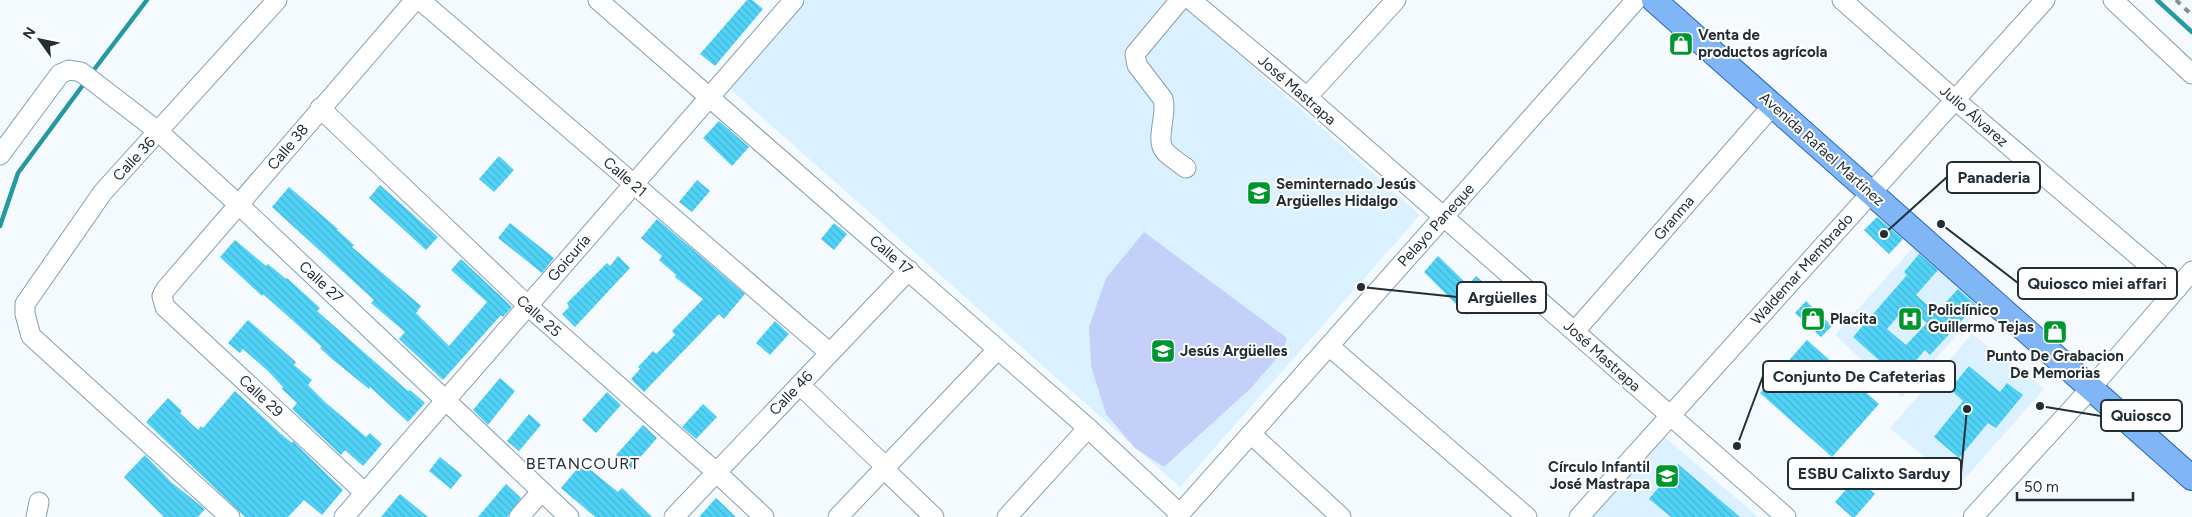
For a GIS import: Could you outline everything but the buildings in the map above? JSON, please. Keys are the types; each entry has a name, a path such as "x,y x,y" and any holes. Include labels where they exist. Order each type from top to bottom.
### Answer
{"main road":[{"name":"Avenida Rafael Martínez","path":"1654,0 2192,478"}],"street":[{"name":"Calle 36","path":"230,517 31,336 25,314 25,304 103,192 277,0"},
{"name":"Calle 38","path":"162,296 165,290 320,108 416,0"},
{"name":"Calle 21","path":"420,0 830,353"},
{"name":"Calle 17","path":"598,0 1088,428 1178,515"},
{"path":"1180,0 1135,54 1136,65 1163,99 1165,105 1159,140 1162,147 1168,155 1186,168"},
{"name":"José Mastrapa","path":"1191,0 1306,97 1786,517"},
{"path":"1306,97 1396,0"},
{"name":"Pelayo Paneque","path":"1178,515 1636,0"},
{"name":"Julio Álvarez","path":"1842,0 1954,99 2177,289"},
{"name":"Waldemar Membrado","path":"1579,517 2045,0"},
{"path":"2113,0 2192,74"},
{"name":"Goicuría","path":"344,517 710,98 786,3"},
{"name":"Calle 27","path":"0,155 60,74 68,70 81,72 159,132 239,205 569,517"},
{"name":"Granma","path":"1575,331 1773,105"},
{"name":"Calle 25","path":"320,108 528,306 716,472 764,517"},
{"name":"Calle 46","path":"674,517 909,270"},
{"path":"1973,517 2092,388 2192,271"},
{"name":"Calle 29","path":"162,296 166,307 364,493"},
{"path":"1329,346 1527,517"},
{"path":"838,517 998,349"},
{"path":"800,385 934,517"},
{"path":"1018,514 1088,428"},
{"path":"1251,434 1341,517"},
{"path":"519,517 541,492"}],"shaded area":[{"name":"Jesús Argüelles","path":"806,0 1177,0 1420,215 1180,487 729,88"},
{"path":"1144,232 1287,338 1283,351 1250,389 1164,467 1135,448 1106,414 1091,366 1089,327 1106,278"},
{"name":"Policlínico Guillermo Tejas","path":"1917,243 1985,303 1902,397 1835,335"},
{"path":"1972,334 2044,389 1958,486 1890,428"},
{"name":"Círculo Infantil José Mastrapa","path":"1661,434 1758,517 1590,517"}],"waterway":[{"path":"90,75 147,0"},
{"path":"2157,0 2192,32"},
{"path":"0,226 18,173 86,81"}],"railway":[{"path":"2176,0 2192,15"}],"place":[{"name":"Venta de productos agrícola","path":"1681,44"},
{"name":"Seminternado Jesús Argüelles Hidalgo","path":"1259,193"},
{"name":"Quiosco miei affari","path":"1941,224"},
{"name":"Panaderia","path":"1884,234"},
{"name":"Argüelles","path":"1361,287"},
{"name":"Placita","path":"1813,319"},
{"name":"Policlínico Guillermo Tejas","path":"1910,319"},
{"name":"Punto De Grabacion De Memorias","path":"2055,332"},
{"name":"Jesús Argüelles","path":"1163,351"},
{"name":"Quiosco","path":"2040,406"},
{"name":"ESBU Calixto Sarduy","path":"1967,409"},
{"name":"Conjunto De Cafeterias","path":"1737,446"},
{"name":"Círculo Infantil José Mastrapa","path":"1667,476"}],"district":[{"name":"BETANCOURT","path":"583,463"}]}
